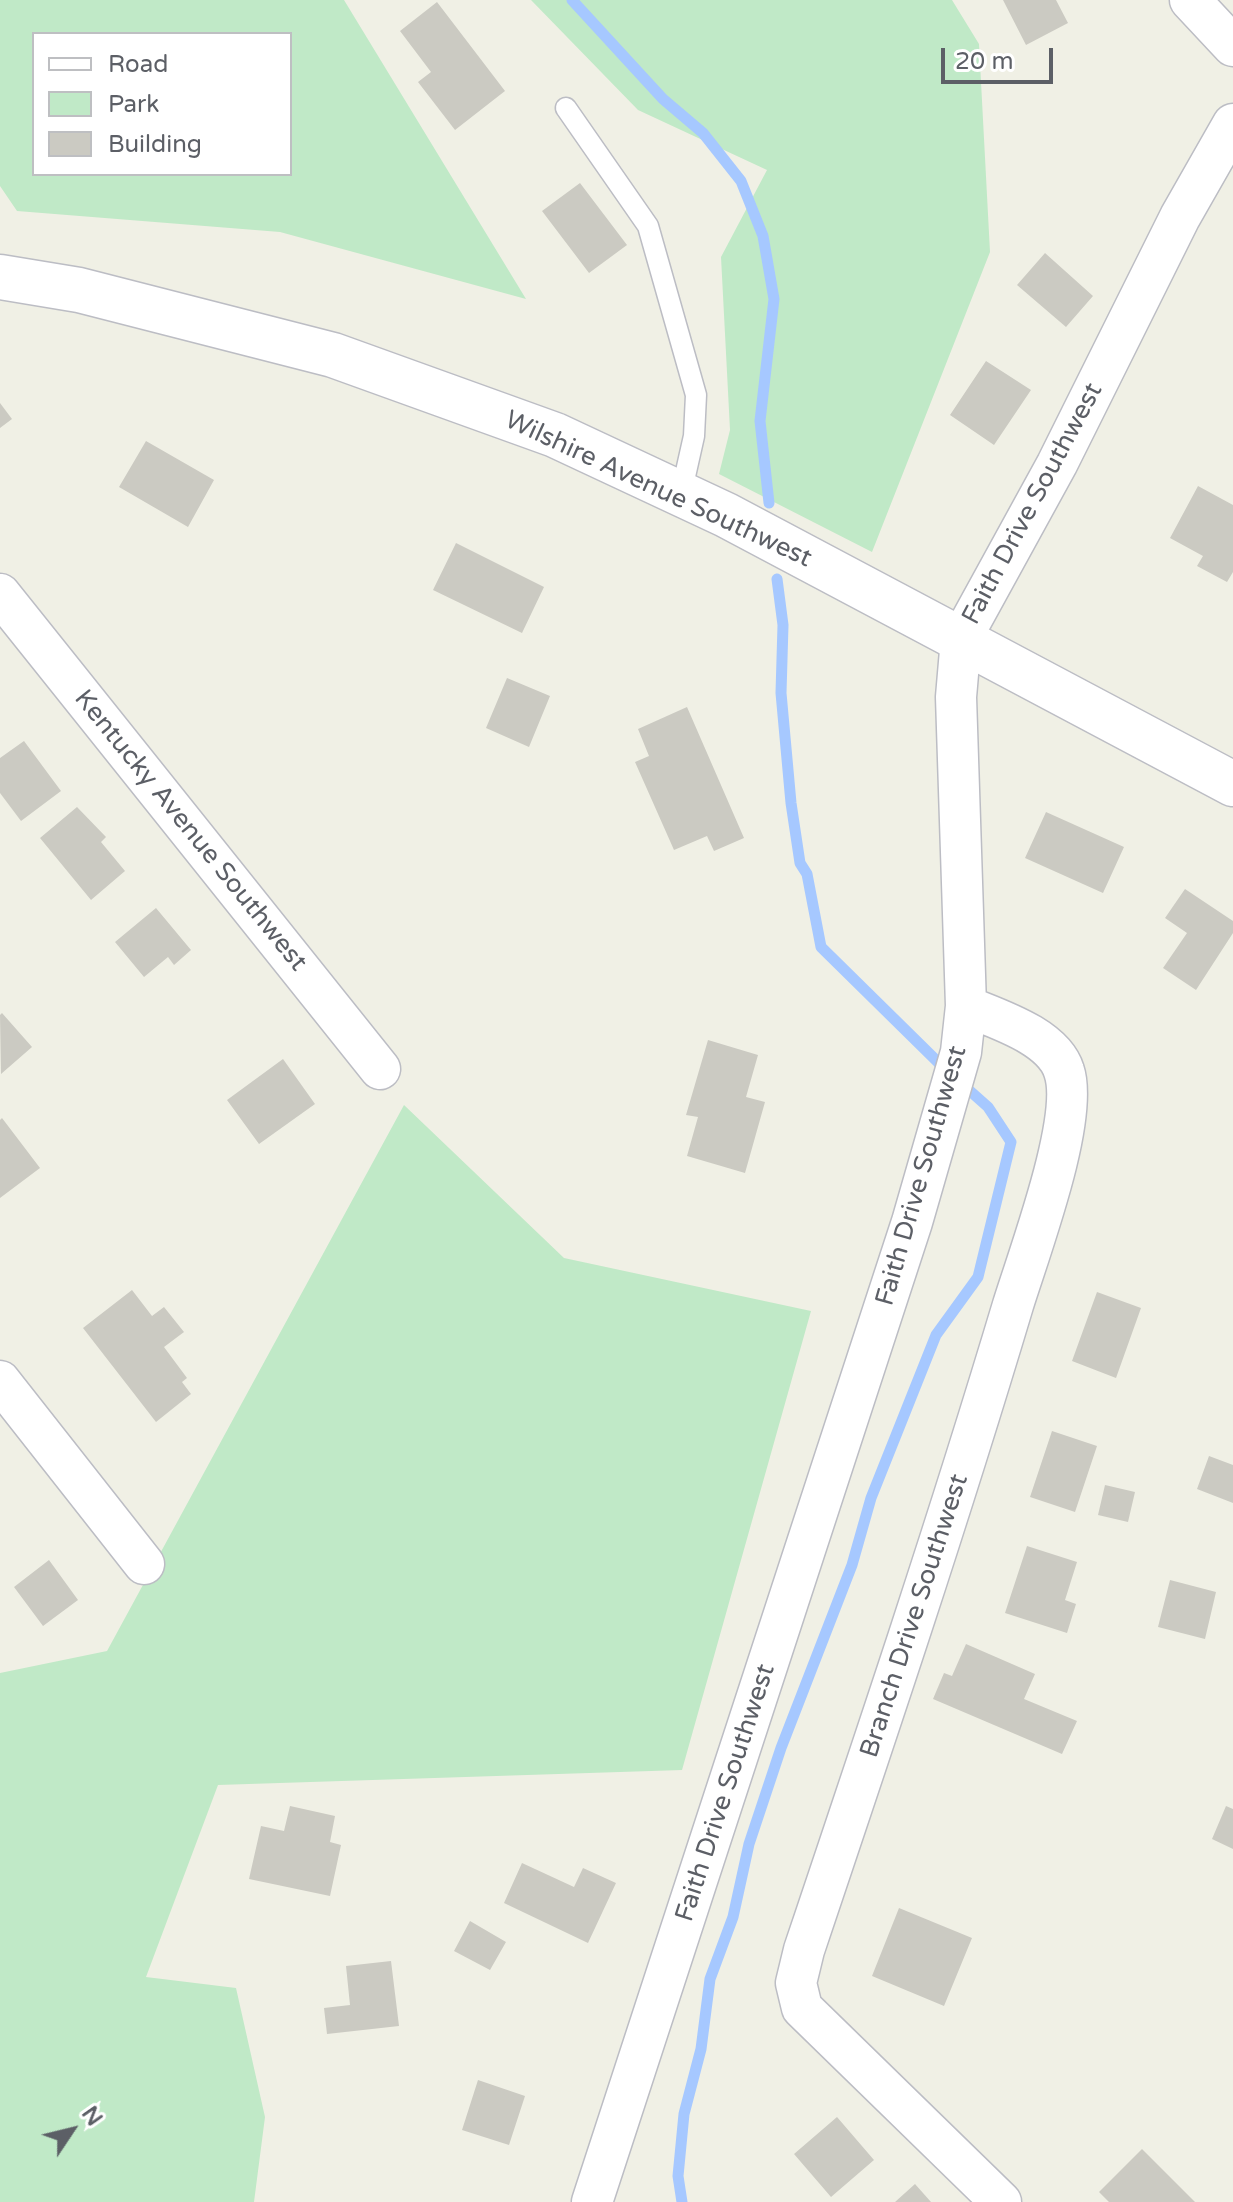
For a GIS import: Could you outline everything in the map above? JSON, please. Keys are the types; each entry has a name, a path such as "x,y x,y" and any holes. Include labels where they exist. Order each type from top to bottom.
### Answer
{"street":[{"path":"1190,0 1233,46"},
{"name":"Faith Drive Southwest","path":"592,2202 912,1222 961,1052 966,1006 956,697 961,639 1057,464 1180,217 1233,124"},
{"name":"Wilshire Avenue Southwest","path":"0,277 79,290 333,355 555,435 726,515 1233,784"},
{"name":"Kentucky Avenue Southwest","path":"0,594 380,1069"},
{"name":"Branch Drive Southwest","path":"966,1006 1024,1030 1047,1047 1064,1069 1068,1106 1048,1188 951,1512 804,1950 796,1983 802,2008 1001,2202"},
{"path":"0,1381 144,1564"}],"lane":[{"path":"566,108 648,226 696,395 694,436 681,494"}],"green space":[{"path":"0,0 344,0 526,299 280,232 17,211 0,186"},
{"path":"531,0 952,0 979,44 990,252 872,552 719,474 730,430 721,257 767,170 638,110"},
{"path":"404,1105 564,1258 811,1311 682,1770 218,1785 146,1977 236,1988 265,2117 254,2202 0,2202 0,1673 107,1651"}],"building":[{"path":"1003,0 1056,0 1068,23 1026,45"},
{"path":"437,2 505,91 455,130 418,82 431,72 400,31"},
{"path":"580,183 627,245 589,273 542,211"},
{"path":"1045,253 1093,296 1066,327 1017,285"},
{"path":"986,361 1031,390 994,445 950,415"},
{"path":"0,403 12,419 0,428"},
{"path":"146,441 214,480 188,527 119,487"},
{"path":"1198,486 1233,505 1233,572 1227,582 1197,566 1203,556 1170,538"},
{"path":"456,543 544,587 522,633 433,590"},
{"path":"507,678 550,696 529,747 486,728"},
{"path":"687,707 744,838 714,851 707,836 674,850 635,762 649,756 638,729"},
{"path":"24,741 61,791 21,821 0,793 0,758"},
{"path":"77,807 106,837 101,842 125,871 91,900 40,838"},
{"path":"1046,812 1124,847 1103,893 1025,858"},
{"path":"1185,889 1233,921 1233,933 1196,990 1163,968 1187,933 1165,918"},
{"path":"156,908 191,950 174,965 168,957 144,977 115,942"},
{"path":"2,1013 32,1047 1,1074 0,1015"},
{"path":"708,1040 758,1055 746,1097 765,1102 745,1173 687,1156 698,1117 686,1115"},
{"path":"283,1059 315,1104 259,1144 227,1100"},
{"path":"2,1118 40,1168 0,1198 0,1120"},
{"path":"132,1290 152,1316 164,1307 184,1332 164,1347 187,1378 182,1382 191,1394 156,1422 83,1328"},
{"path":"1097,1292 1141,1308 1116,1378 1072,1361"},
{"path":"1052,1431 1097,1446 1075,1512 1030,1497"},
{"path":"1209,1456 1233,1465 1233,1503 1197,1489"},
{"path":"1105,1485 1135,1492 1128,1522 1098,1515"},
{"path":"1027,1546 1077,1562 1065,1600 1076,1604 1067,1633 1005,1613"},
{"path":"49,1560 78,1600 43,1626 14,1587"},
{"path":"1170,1580 1216,1592 1205,1639 1158,1627"},
{"path":"966,1644 1035,1674 1024,1699 1077,1721 1062,1754 933,1699 944,1673 952,1676"},
{"path":"290,1806 335,1816 330,1842 341,1845 330,1896 249,1879 261,1826 284,1831"},
{"path":"1226,1806 1233,1809 1233,1849 1212,1839"},
{"path":"522,1863 574,1887 583,1868 616,1883 588,1943 504,1903"},
{"path":"899,1908 972,1938 944,2006 872,1976"},
{"path":"470,1921 506,1942 490,1970 454,1951"},
{"path":"391,1961 399,2026 327,2034 324,2008 350,2005 346,1966"},
{"path":"478,2080 525,2096 509,2145 462,2130"},
{"path":"837,2117 874,2160 831,2197 794,2154"},
{"path":"1142,2149 1195,2202 1109,2202 1099,2192"},
{"path":"915,2184 931,2202 895,2202"}],"waterway":[{"path":"572,0 663,99 703,133 741,181 763,236 774,299 760,421 769,503"},
{"path":"777,579 783,625 781,693 791,803 800,863 807,874 821,947 948,1072"},
{"path":"682,2202 678,2176 684,2114 701,2049 710,1979 733,1917 749,1844 781,1748 852,1565 871,1498 936,1335 978,1277 1011,1142 988,1107 961,1083"}]}
